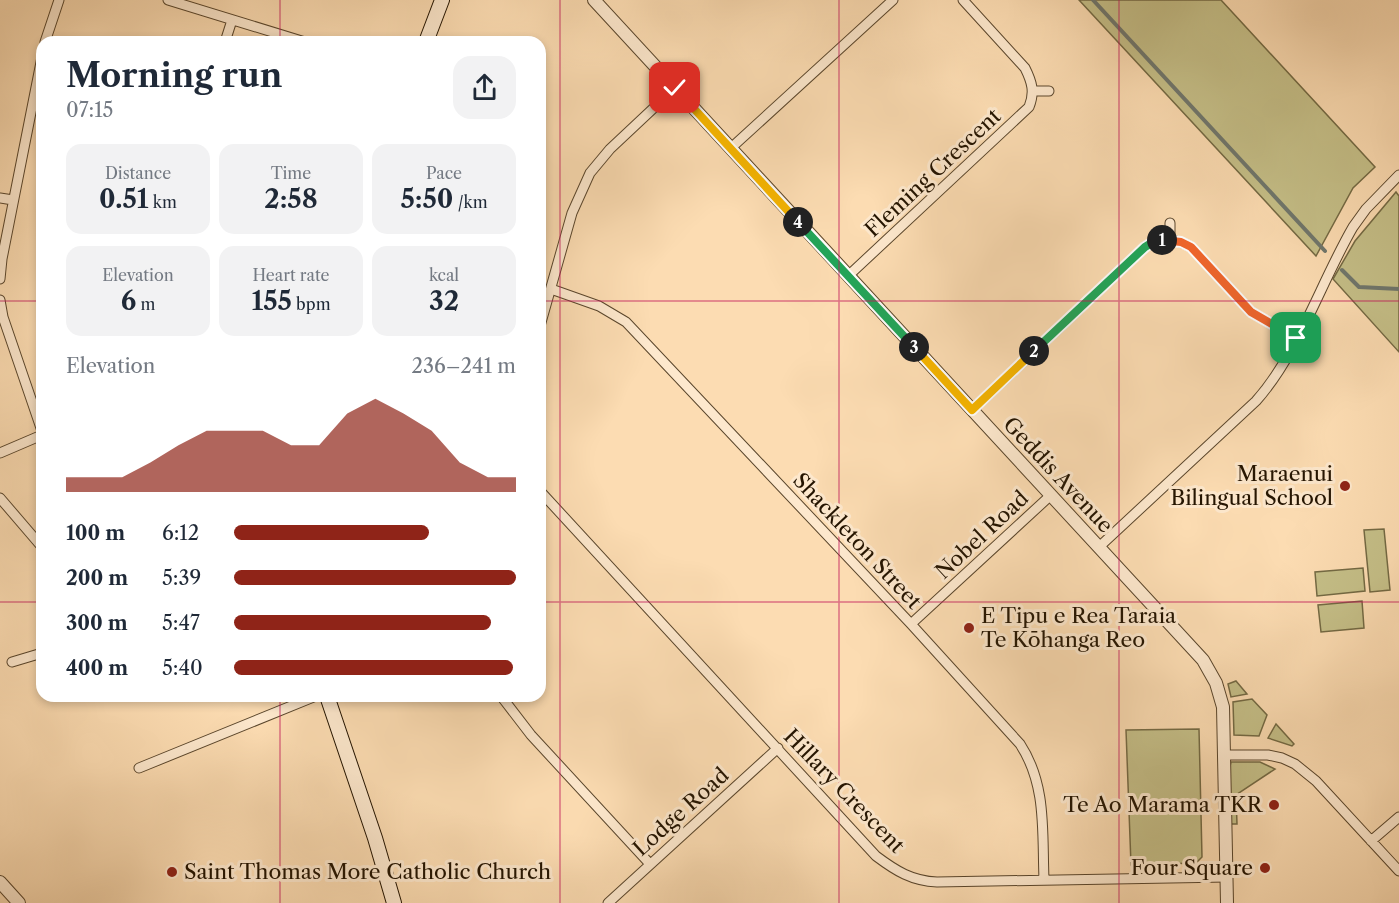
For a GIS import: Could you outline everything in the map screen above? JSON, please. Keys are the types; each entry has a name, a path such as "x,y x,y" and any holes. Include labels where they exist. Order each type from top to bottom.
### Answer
{"main road":[{"path":"428,36 442,0"},
{"path":"329,702 379,849 394,903"}],"street":[{"path":"47,36 59,0"},
{"path":"168,0 285,36"},
{"name":"Geddis Avenue","path":"594,0 1203,660 1210,670 1221,699 1227,903"},
{"path":"731,148 893,0"},
{"path":"963,0 1025,68 1033,91 1049,91"},
{"path":"227,36 232,20"},
{"path":"0,279 36,88"},
{"path":"546,306 572,213 590,173 610,149 675,88"},
{"name":"Fleming Crescent","path":"848,276 1023,114 1029,106 1033,91"},
{"path":"1099,547 1256,401 1278,374 1353,227 1366,208 1399,175"},
{"path":"0,198 14,200"},
{"path":"1170,223 1170,240"},
{"path":"972,410 1153,242 1170,240 1191,247 1251,312 1296,338"},
{"name":"Shackleton Street","path":"551,289 598,306 626,322 1007,728 1030,759 1040,793 1044,879"},
{"path":"0,300 3,317 36,415"},
{"path":"0,453 36,436"},
{"name":"Nobel Road","path":"911,624 1051,495"},
{"name":"Hillary Crescent","path":"546,497 876,856 898,872 918,880 937,882 1227,877"},
{"path":"0,498 36,540"},
{"path":"12,662 36,655"},
{"path":"139,768 301,702"},
{"path":"506,702 531,735 650,864"},
{"name":"Lodge Road","path":"608,903 778,748"},
{"path":"1224,754 1268,755 1295,764 1316,781 1399,871"},
{"path":"1371,841 1399,817"},
{"path":"0,882 19,903"}],"shaded area":[{"path":"1079,0 1221,0 1375,167 1353,188 1316,256"},
{"path":"1396,192 1399,196 1399,352 1333,279 1355,241"},
{"path":"1384,529 1390,590 1370,592 1364,530"},
{"path":"1363,568 1365,591 1317,596 1315,572"},
{"path":"1362,601 1364,628 1321,632 1318,605"},
{"path":"1236,681 1247,694 1231,697 1228,684"},
{"path":"1252,699 1267,715 1259,736 1234,735 1233,702"},
{"path":"1276,724 1294,744 1292,746 1268,738"},
{"path":"1199,729 1202,857 1196,863 1131,865 1126,730"},
{"path":"1231,762 1260,762 1275,769 1236,795 1237,824 1229,824 1228,774"}],"waterway":[{"path":"1093,0 1325,251"},
{"path":"1342,270 1359,287 1399,289"}],"place":[{"name":"Maraenui Bilingual School","path":"1345,486"},
{"name":"E Tipu e Rea Taraia Te Kōhanga Reo","path":"969,628"},
{"name":"Te Ao Marama TKR","path":"1274,805"},
{"name":"Four Square","path":"1265,868"},
{"name":"Saint Thomas More Catholic Church","path":"172,872"}],"route":[{"path":"675,88 972,410 1153,242 1170,240 1191,247 1251,312 1296,338"}]}
